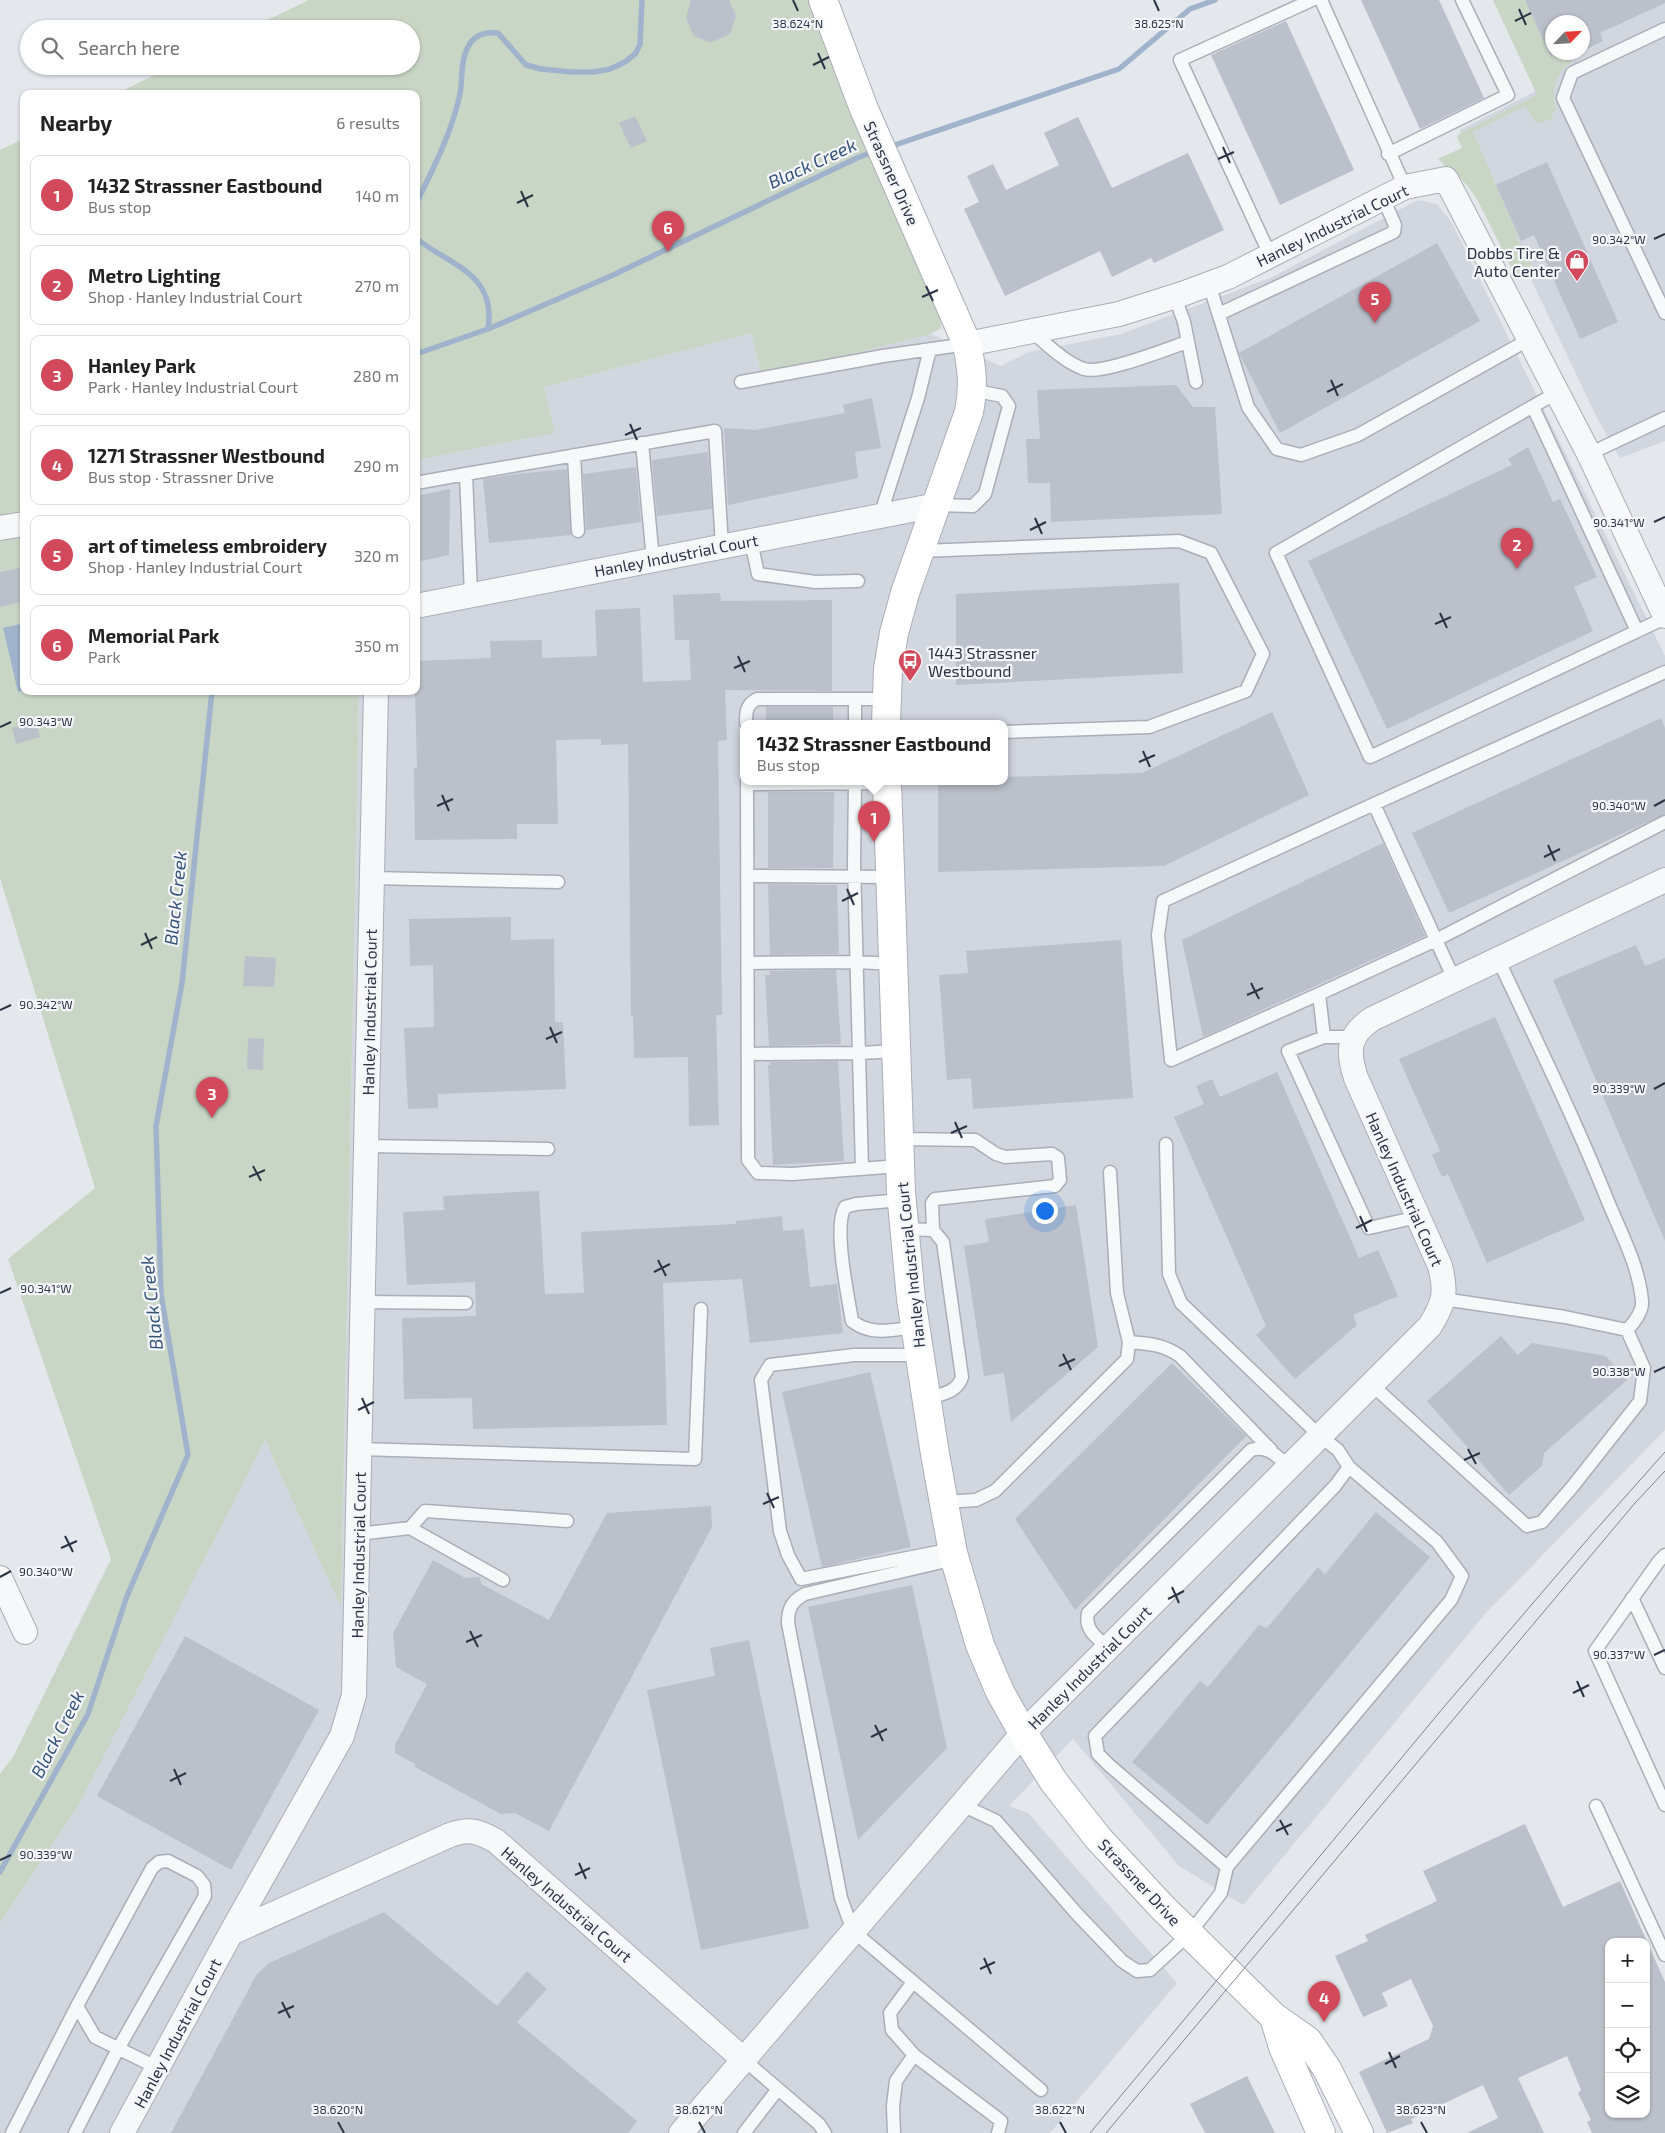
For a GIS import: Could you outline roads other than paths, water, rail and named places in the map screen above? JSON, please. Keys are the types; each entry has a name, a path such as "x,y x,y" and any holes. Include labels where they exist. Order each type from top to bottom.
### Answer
{"street":[{"name":"Strassner Drive","path":"822,0 873,129 967,344"},
{"name":"Hanley Industrial Court","path":"967,344 1119,314 1175,297 1228,277 1405,187 1446,179 1558,392 1665,617"},
{"path":"886,711 888,668 894,633 905,593 969,412 973,374 967,344"},
{"name":"Hanley Industrial Court","path":"420,605 937,505"},
{"path":"0,528 20,525"},
{"name":"Hanley Industrial Court","path":"122,2133 231,1933 342,1736 354,1695 376,695"},
{"name":"Hanley Industrial Court","path":"887,785 900,1166 904,1229 915,1328 954,1554 980,1645 1000,1692 1023,1733"},
{"path":"1353,1037 1359,1027 1372,1018 1665,880"},
{"name":"Hanley Industrial Court","path":"680,2133 1023,1733 1430,1326 1441,1308 1444,1281 1440,1266 1356,1078 1351,1064 1353,1037"},
{"path":"0,1578 25,1632"},
{"name":"Strassner Drive","path":"1023,1733 1054,1782 1098,1838 1189,1934 1274,2017 1308,2042 1327,2069 1359,2133"},
{"name":"Hanley Industrial Court","path":"231,1933 450,1835 472,1830 496,1841 743,2059"},
{"name":"Strassner Drive","path":"1274,2017 1287,2056 1321,2133"}],"lane":[{"path":"1270,255 1180,60 1312,0"},
{"path":"1321,0 1388,154 1405,187"},
{"path":"1388,154 1508,94 1462,0"},
{"path":"1665,29 1572,73 1564,98 1665,313"},
{"path":"1219,314 1394,232 1395,225 1383,198"},
{"path":"1210,284 1248,407 1277,449 1301,455 1358,435 1530,339"},
{"path":"1175,297 1184,322 1196,382"},
{"path":"1030,332 1071,363 1086,370 1105,369 1187,342"},
{"path":"741,382 883,356 967,344"},
{"path":"880,516 918,398 930,349"},
{"path":"937,505 973,506 985,494 1009,406 1002,396 972,390"},
{"path":"1558,392 1276,553 1370,757 1665,617"},
{"path":"1533,407 1637,631"},
{"path":"1589,454 1665,418"},
{"path":"420,482 715,431 722,546"},
{"path":"642,443 653,560"},
{"path":"574,455 578,530"},
{"path":"466,474 471,594"},
{"path":"751,541 758,574 815,582 858,582"},
{"path":"921,551 1180,541 1211,554 1263,654 1246,691 1148,727 1008,732"},
{"path":"1665,672 1163,901 1158,935 1171,1060 1436,940 1665,822"},
{"path":"746,720 746,709 750,702 757,699 855,700 886,711"},
{"path":"855,700 855,720"},
{"path":"747,785 748,1160 758,1173 792,1174 900,1166"},
{"path":"855,785 855,875 862,1169"},
{"path":"1374,804 1454,980"},
{"path":"747,876 855,875 890,877"},
{"path":"372,878 558,882"},
{"path":"1498,959 1572,1115 1634,1265 1642,1303 1636,1321 1627,1330"},
{"path":"748,963 858,962 893,964"},
{"path":"1318,994 1324,1037"},
{"path":"1353,1037 1324,1037 1288,1051 1369,1228 1418,1217"},
{"path":"748,1054 896,1051"},
{"path":"899,1139 975,1140 996,1154 1005,1157 1052,1154 1058,1158 1060,1180 1055,1186 935,1199 932,1203 932,1230 943,1242 962,1377 960,1385 954,1390 926,1399"},
{"path":"962,1804 996,1821 1077,1914 1122,1961 1137,1971 1150,1970 1189,1934 1221,1893 1228,1867 1451,1600 1462,1576 1437,1542 1349,1467 1338,1450 1320,1436 1181,1303 1169,1274 1166,1144"},
{"path":"366,1146 548,1149"},
{"path":"944,1502 976,1500 995,1492 1127,1359 1129,1342 1117,1293 1110,1172"},
{"path":"902,1200 856,1204 845,1207 841,1214 841,1238 852,1321 869,1330 882,1331 915,1328"},
{"path":"904,1229 932,1230"},
{"path":"1443,1299 1565,1317 1627,1330"},
{"path":"363,1302 466,1303"},
{"path":"360,1449 695,1459 700,1309"},
{"path":"1372,1384 1528,1526 1542,1522 1640,1401 1644,1368 1627,1330"},
{"path":"1129,1342 1158,1344 1180,1356 1271,1451 1289,1467"},
{"path":"919,1355 854,1355 770,1365 761,1380 780,1531 788,1555 801,1579 954,1554"},
{"path":"1108,1648 1089,1628 1086,1621 1088,1613 1252,1450 1260,1448 1271,1451"},
{"path":"1228,1867 1109,1765 1098,1754 1095,1736 1335,1486 1349,1467"},
{"path":"410,1528 425,1512 567,1521"},
{"path":"358,1534 410,1528 503,1580"},
{"path":"954,1554 805,1594 793,1602 788,1614 788,1623 841,1898 853,1931 1041,2090"},
{"path":"1665,1555 1595,1651 1665,1804"},
{"path":"1632,1598 1665,1668"},
{"path":"1596,1806 1665,1955"},
{"path":"12,2133 77,2006 152,1868 159,1862 168,1861 197,1876 204,1884 205,1896 118,2049 75,2133"},
{"path":"913,1982 890,2013 892,2030 914,2055 1001,2121 998,2133"},
{"path":"77,2006 96,2037 158,2068"},
{"path":"894,2133 896,2082 914,2055"},
{"path":"743,2059 822,2129"},
{"path":"744,2133 778,2089"}],"water":[{"path":"20,624 20,691 18,692 3,628"}],"waterway":[{"path":"420,195 441,150 457,108 463,60 472,40 479,35 498,33 526,65 541,69 572,72 594,72 610,69 625,62 636,53 640,44 642,0"},
{"name":"Black Creek","path":"889,147 1119,69 1190,9 1215,0"},
{"name":"Black Creek","path":"420,353 488,329 611,276 875,151"},
{"path":"420,241 456,264 478,283 485,295 489,310 488,329"},
{"name":"Black Creek","path":"0,1872 88,1714 127,1596 188,1455 161,1294 156,1126 182,983 212,695"}],"tram line":[{"path":"1090,2133 1443,1708 1665,1452"},
{"path":"1106,2133 1635,1503 1665,1471"}],"place":[{"name":"Memorial Park","path":"668,252"},
{"name":"Dobbs Tire & Auto Center","path":"1577,282"},
{"name":"art of timeless embroidery","path":"1375,323"},
{"name":"Metro Lighting","path":"1517,569"},
{"name":"1443 Strassner Westbound","path":"910,682"},
{"name":"1432 Strassner Eastbound","path":"874,842"},
{"name":"Hanley Park","path":"212,1118"},
{"name":"1271 Strassner Westbound","path":"1324,2022"}]}
